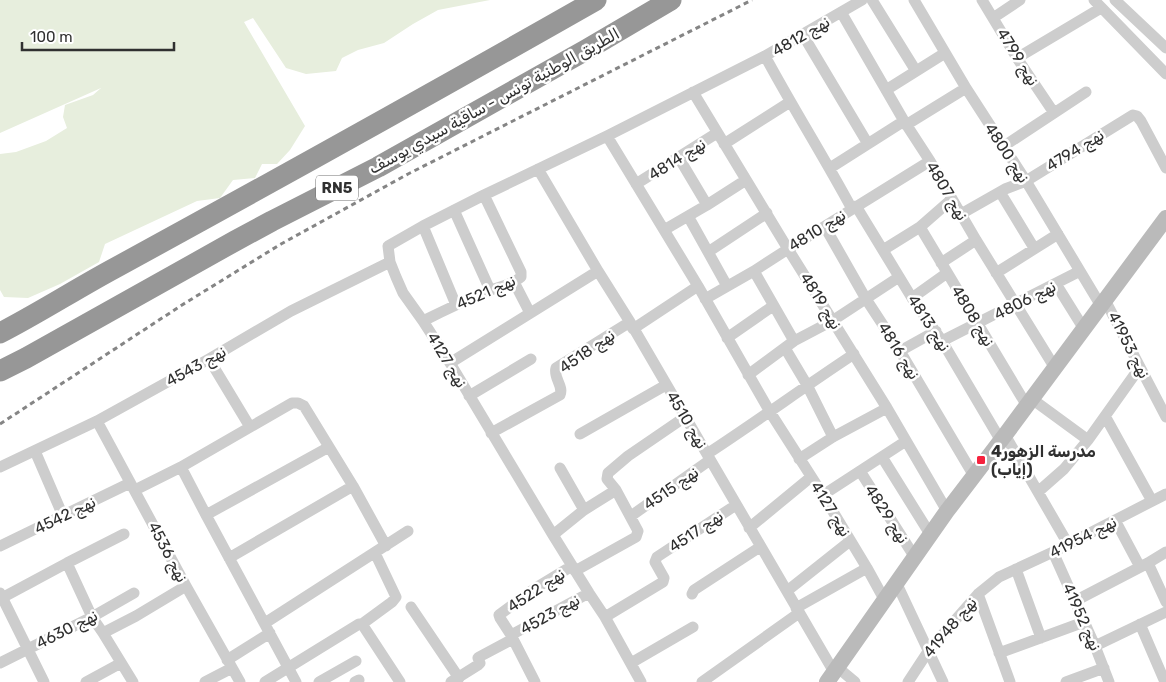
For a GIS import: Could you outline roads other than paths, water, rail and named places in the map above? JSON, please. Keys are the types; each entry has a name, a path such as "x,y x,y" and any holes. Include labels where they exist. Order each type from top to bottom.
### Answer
{"highway":[{"name":"RN5","path":"0,334 596,0"},
{"name":"الطريق الوطنية تونس - ساقية سيدي يوسف","path":"0,372 272,220 378,167 671,0"}],"main road":[{"path":"833,674 930,534 1166,218"}],"street":[{"name":"نهج 4812","path":"765,56 862,0"},
{"path":"872,0 916,71"},
{"name":"نهج 4800","path":"914,0 966,88 1026,181 1080,271 1103,303"},
{"name":"نهج 4799","path":"982,0 1017,58 1054,113"},
{"path":"993,18 1020,0"},
{"path":"1115,0 1166,48"},
{"path":"1017,58 1098,4 1166,74"},
{"name":"نهج 4807","path":"841,12 905,123 1055,368"},
{"path":"1144,52 1166,31"},
{"path":"802,35 868,144"},
{"path":"886,90 946,53"},
{"path":"390,262 388,246 423,226 608,136 765,56"},
{"name":"نهج 4813","path":"765,56 790,102 854,208 883,250 912,298 936,331 1003,438"},
{"path":"830,168 966,88"},
{"name":"نهج 4819","path":"693,92 887,408 947,511"},
{"path":"1004,146 1086,92"},
{"name":"نهج 4814","path":"724,144 790,102"},
{"name":"نهج 4794","path":"962,214 1011,186 1026,181 1133,115 1137,116 1141,121 1166,168"},
{"name":"نهج 4814","path":"636,184 717,133"},
{"name":"نهج 4127","path":"608,136 698,286 770,412 823,495 884,599"},
{"path":"679,158 706,205"},
{"name":"نهج 4810","path":"705,299 754,272 930,161"},
{"name":"نهج 4510","path":"538,169 709,457 833,674 855,682"},
{"path":"664,230 746,180"},
{"path":"1000,192 1034,248"},
{"name":"نهج 4521","path":"423,321 456,304 514,282 521,277 484,195"},
{"path":"883,250 920,227 952,199"},
{"path":"454,210 490,290"},
{"path":"708,252 766,213"},
{"path":"688,216 727,286"},
{"path":"423,226 456,304"},
{"name":"نهج 4816","path":"824,227 974,476"},
{"name":"نهج 4808","path":"920,227 978,324 1029,402"},
{"path":"996,273 1058,234"},
{"path":"912,298 976,240"},
{"name":"نهج 4127","path":"390,262 403,293 450,364 588,593 605,617 641,682"},
{"name":"نهج 4543","path":"0,467 98,421 210,359 291,311 390,262"},
{"path":"450,364 598,271"},
{"name":"نهج 4806","path":"942,341 1080,271"},
{"path":"754,272 773,306 807,385 834,437"},
{"path":"748,375 789,345 832,321 899,277"},
{"path":"514,282 530,313"},
{"path":"1056,284 1084,329"},
{"name":"نهج 4518","path":"491,433 560,394 562,389 555,375 556,368 632,326 698,286"},
{"name":"نهج 41953","path":"1103,303 1166,416"},
{"path":"727,338 773,306"},
{"path":"900,351 936,331"},
{"name":"نهج 4515","path":"631,516 807,385 854,354"},
{"path":"469,396 531,358"},
{"path":"210,359 250,427"},
{"path":"1039,492 1064,469 1088,440 1140,367"},
{"path":"580,434 666,385"},
{"path":"1029,402 1088,440"},
{"name":"نهج 4542","path":"0,546 63,516 181,467 292,403 304,406 329,447"},
{"path":"799,460 834,437 887,408"},
{"path":"1105,416 1152,502"},
{"path":"631,516 616,490 607,479 608,473 628,456 685,417"},
{"name":"نهج 4536","path":"98,421 186,586 240,682"},
{"path":"1003,438 1039,492 1068,544"},
{"path":"823,495 906,441"},
{"path":"206,515 329,447 386,546"},
{"path":"35,451 63,516"},
{"path":"882,457 930,534"},
{"path":"181,467 296,682"},
{"path":"560,468 584,510"},
{"name":"نهج 4829","path":"860,471 914,556"},
{"path":"749,528 811,477"},
{"path":"229,558 353,486"},
{"path":"553,535 584,510 616,490"},
{"name":"نهج 41954","path":"998,577 1053,552 1166,494"},
{"name":"نهج 4517","path":"605,617 662,583 664,578 655,562 657,557 736,504"},
{"name":"نهج 4522","path":"512,637 499,615 534,589 636,537 638,531 631,516"},
{"path":"1115,520 1166,602"},
{"path":"205,682 230,664 267,628 408,531"},
{"path":"44,682 1,596 124,534"},
{"path":"786,591 850,540"},
{"path":"692,594 694,590 760,546"},
{"name":"نهج 41952","path":"1053,552 1109,682"},
{"path":"1075,601 1166,552"},
{"path":"265,682 359,624 362,624 392,602 396,597 375,553"},
{"path":"67,563 92,617 133,682"},
{"path":"702,682 798,611 867,568"},
{"path":"1016,569 1041,638"},
{"name":"نهج 41948","path":"908,682 929,650 978,594 998,577"},
{"path":"896,582 943,682"},
{"path":"103,632 136,616 186,586"},
{"name":"نهج 4630","path":"0,663 92,617 134,593"},
{"name":"نهج 4523","path":"455,680 480,663 478,657 588,593"},
{"path":"978,594 1010,682"},
{"path":"411,607 455,680"},
{"path":"1095,646 1166,612"},
{"path":"999,653 1084,622"},
{"path":"362,624 400,682"},
{"path":"1140,624 1165,682"},
{"path":"631,663 693,627"},
{"path":"512,637 535,682"},
{"path":"319,682 356,661"},
{"path":"86,682 121,663"},
{"path":"1066,682 1104,668"}],"railway":[{"path":"0,424 182,305 281,244 408,174 752,0"}],"place":[{"name":"مدرسة الزهور4 (إياب)","path":"981,460"}]}
